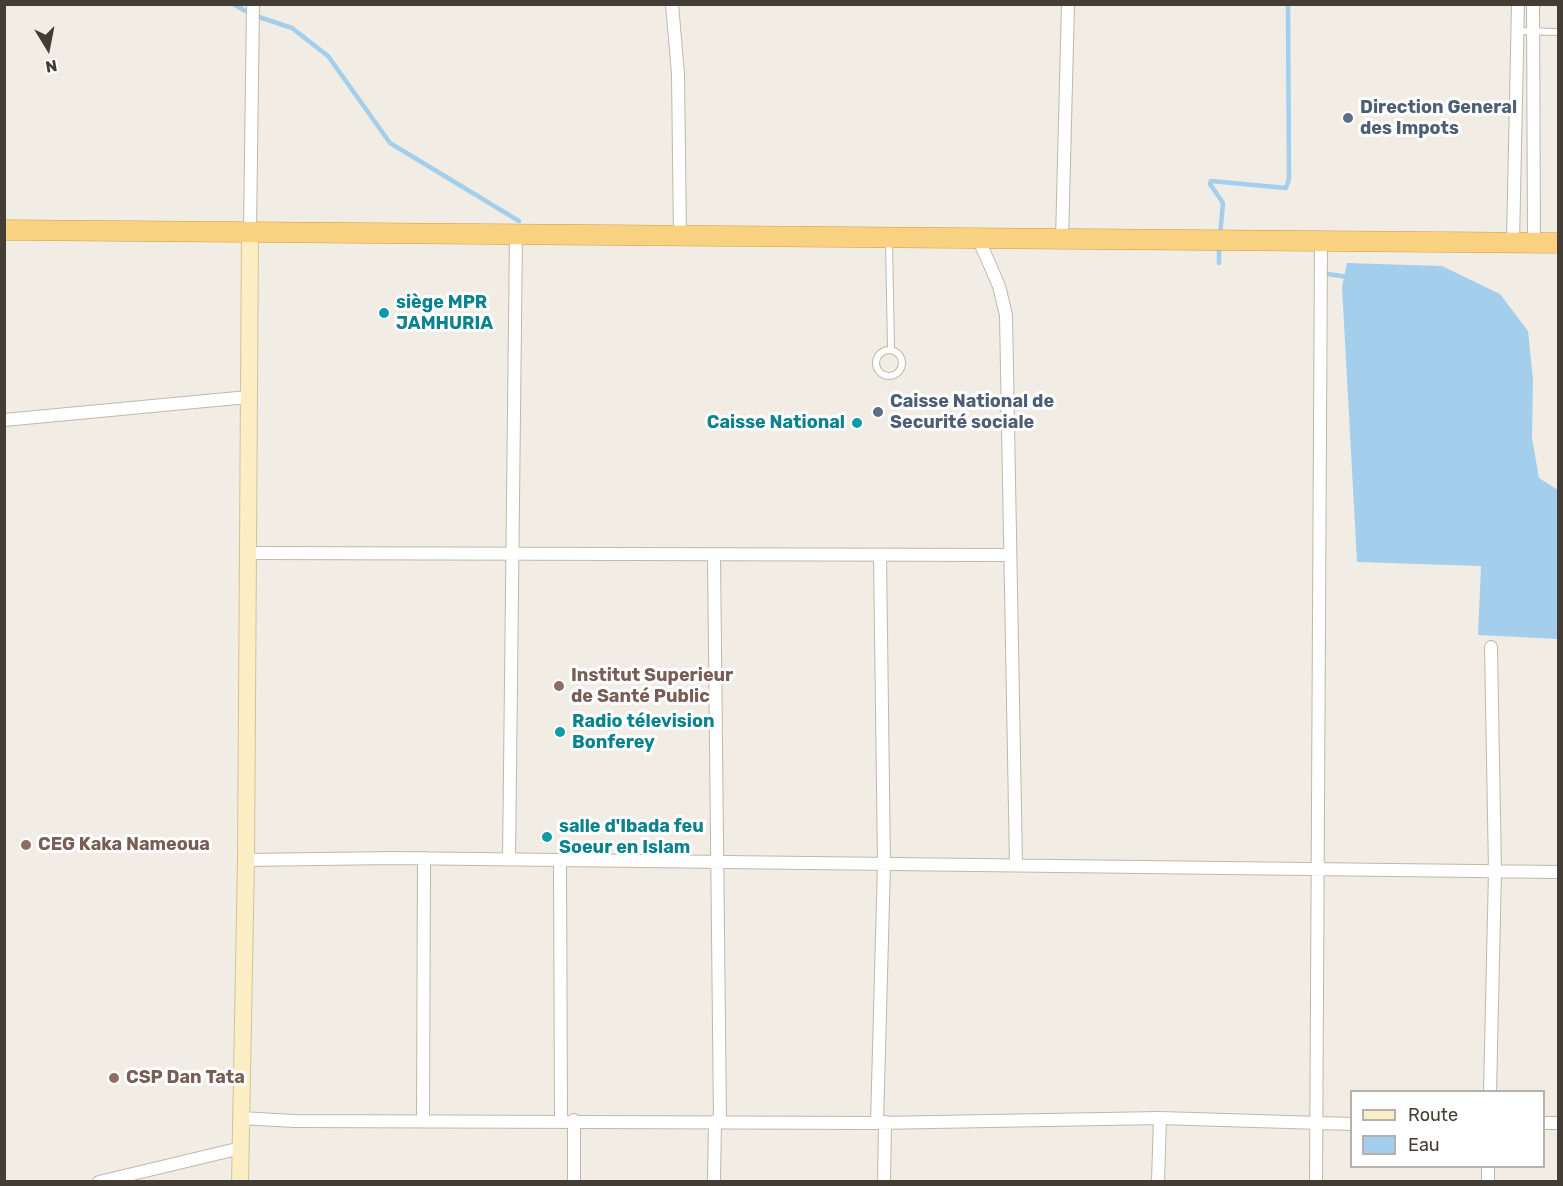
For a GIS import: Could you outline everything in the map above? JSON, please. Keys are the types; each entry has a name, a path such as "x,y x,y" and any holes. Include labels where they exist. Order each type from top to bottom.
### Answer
{"highway":[{"path":"4,230 1558,243"}],"main road":[{"path":"240,1182 246,860 250,231"}],"street":[{"path":"250,231 253,4"},
{"path":"672,4 678,74 680,236"},
{"path":"1062,240 1068,4"},
{"path":"1513,242 1518,4"},
{"path":"1533,4 1534,243"},
{"path":"510,859 516,233"},
{"path":"978,238 999,286 1006,315 1008,555 1016,865"},
{"path":"1316,1182 1321,240"},
{"path":"4,420 248,398"},
{"path":"248,553 1008,555"},
{"path":"714,555 718,1121 714,1182"},
{"path":"880,555 884,864 881,1122 884,1182"},
{"path":"1490,1090 1494,871 1491,647"},
{"path":"423,1119 424,858"},
{"path":"246,860 424,858 1558,872"},
{"path":"560,860 561,1120"},
{"path":"240,1118 294,1121 423,1119 881,1122 1160,1118 1350,1124"},
{"path":"1158,1182 1160,1118"},
{"path":"574,1120 574,1182"},
{"path":"99,1182 241,1148"}],"lane":[{"path":"1517,31 1558,32"},
{"path":"889,238 891,350 902,359 902,366 898,373 884,375 876,363 883,351 891,350"}],"water":[{"path":"1347,263 1442,266 1500,294 1528,331 1533,380 1532,438 1539,478 1558,490 1558,639 1478,635 1481,566 1357,562 1342,287"}],"waterway":[{"path":"233,4 253,15 292,28 328,56 390,143 519,221"},
{"path":"1220,236 1223,203 1210,184 1211,181 1286,188 1289,179 1288,4"},
{"path":"1219,244 1219,263"},
{"path":"1321,273 1348,277"}],"place":[{"name":"Direction General des Impots","path":"1348,118"},
{"name":"siège MPR JAMHURIA","path":"384,313"},
{"name":"Caisse National de Securité sociale","path":"878,412"},
{"name":"Caisse National","path":"857,423"},
{"name":"Institut Superieur de Santé Public","path":"559,686"},
{"name":"Radio télevision Bonferey","path":"560,732"},
{"name":"salle d'Ibada feu Soeur en Islam","path":"547,837"},
{"name":"CEG Kaka Nameoua","path":"26,845"},
{"name":"CSP Dan Tata","path":"114,1078"}]}
